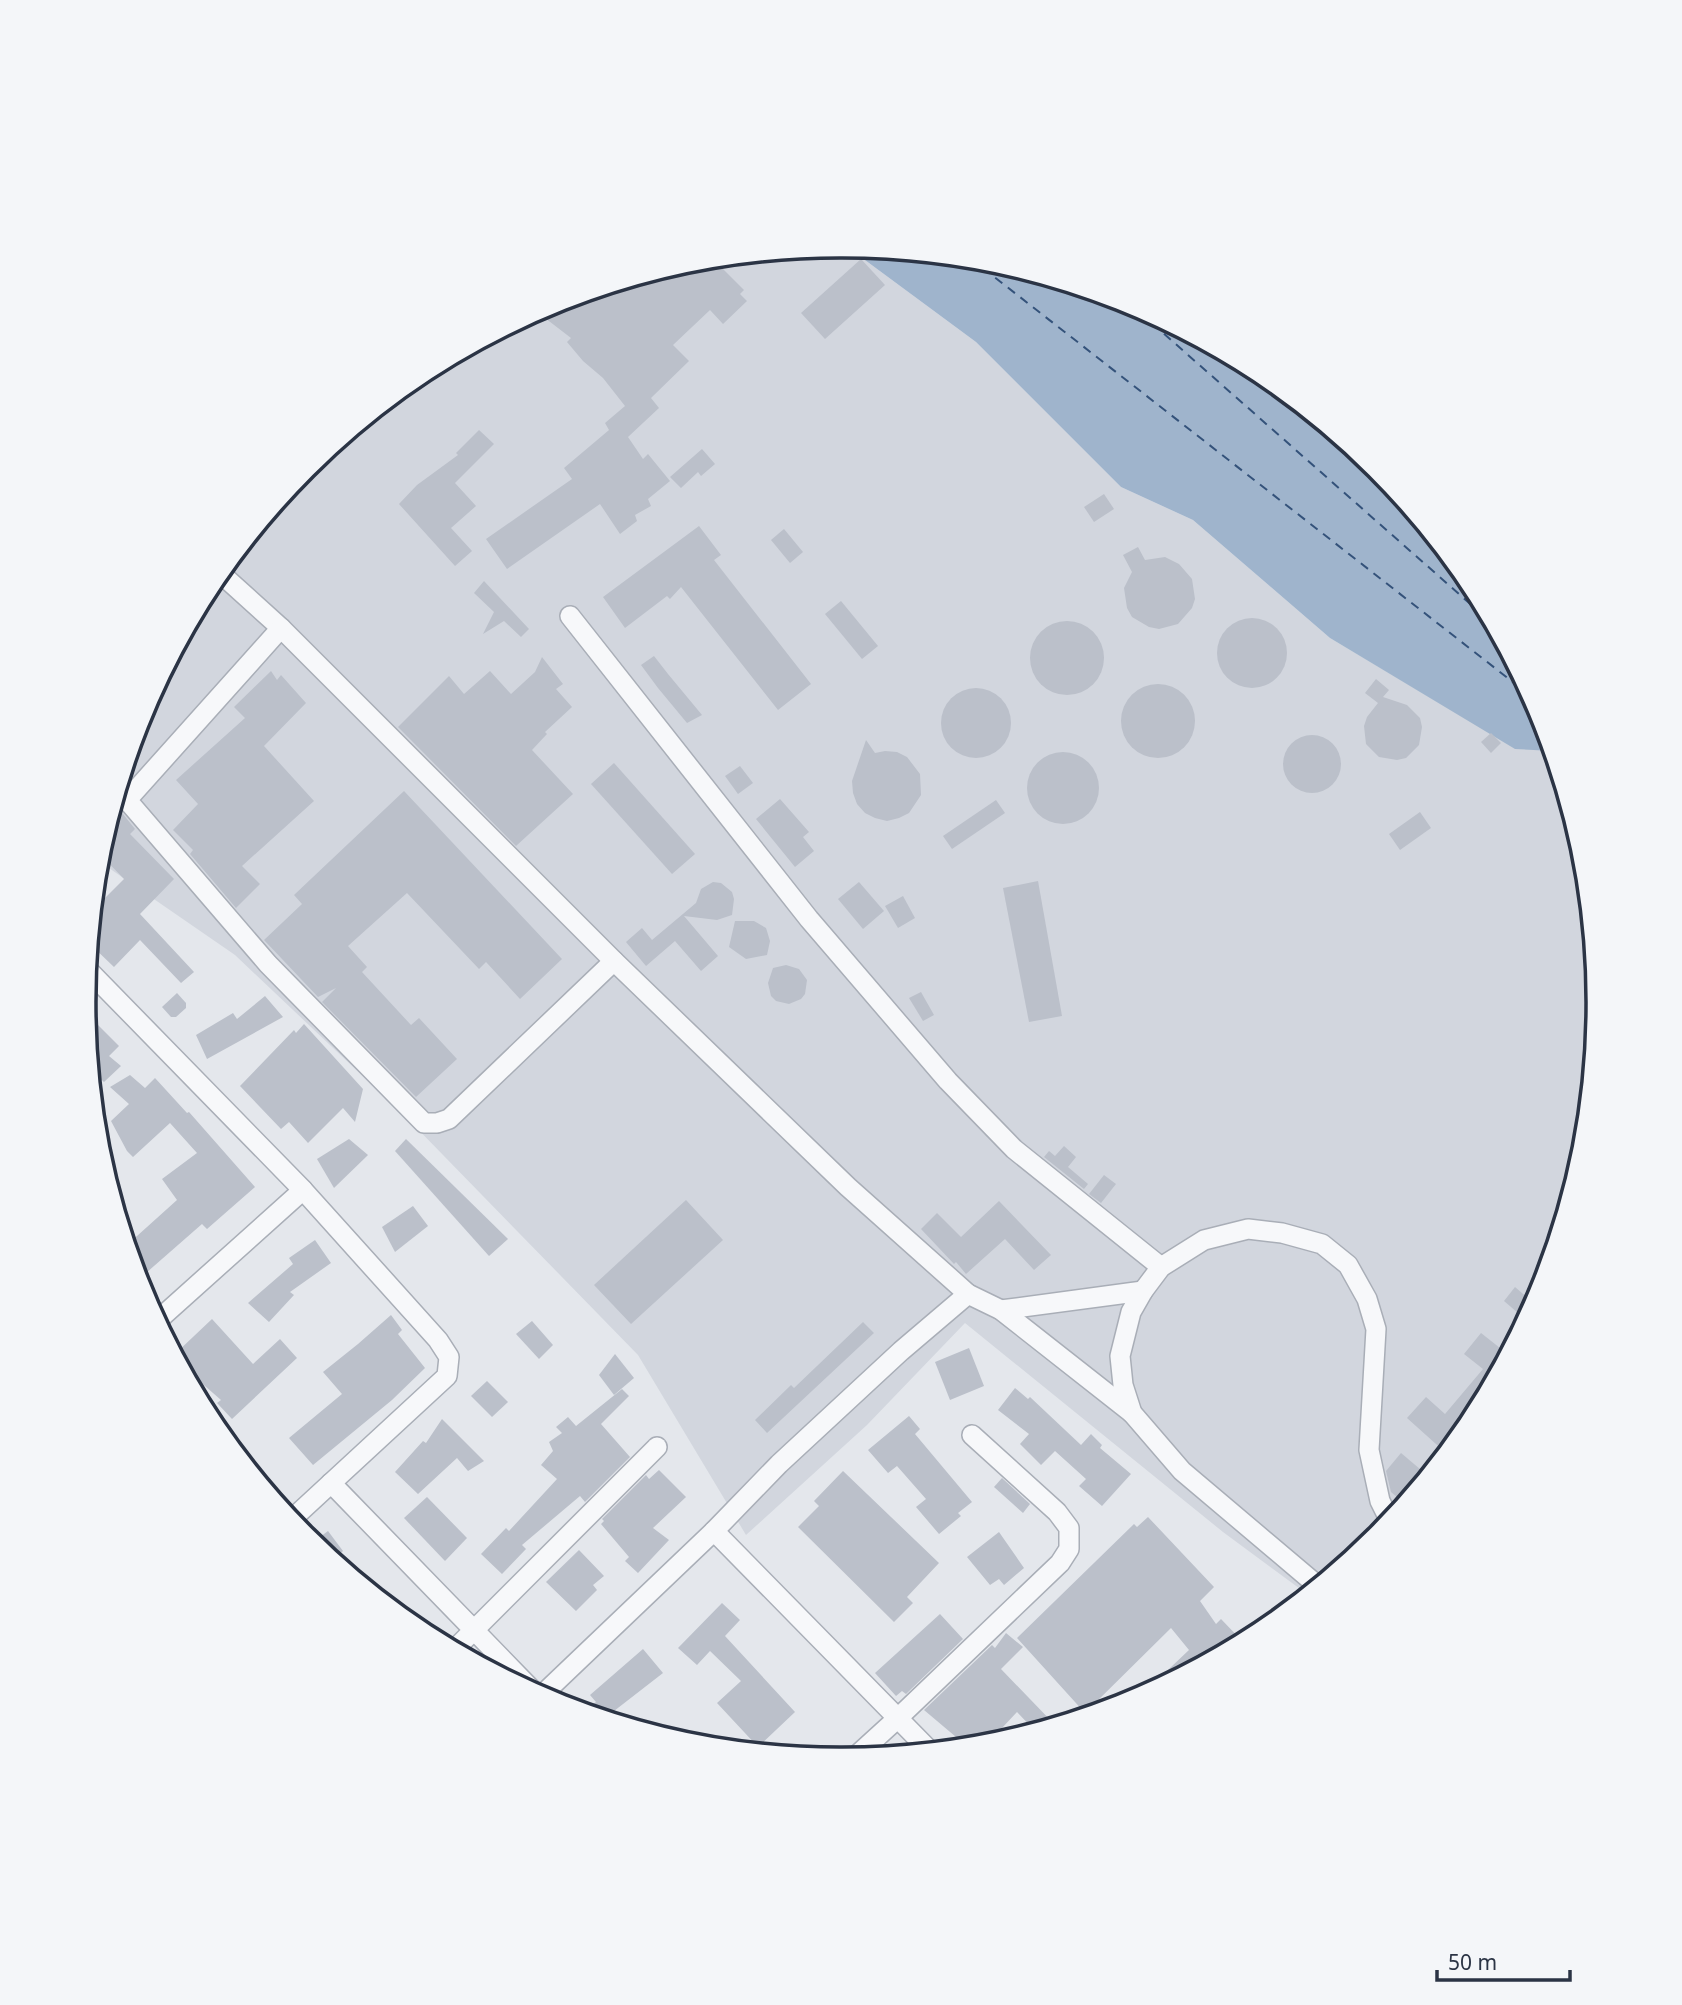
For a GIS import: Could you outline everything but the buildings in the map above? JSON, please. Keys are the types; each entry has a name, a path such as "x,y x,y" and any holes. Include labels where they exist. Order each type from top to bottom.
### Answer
{"street":[{"path":"228,580 281,628 614,961 848,1187 968,1294 1001,1310 1132,1413 1182,1471 1310,1580"},
{"path":"570,616 809,919 948,1081 1014,1149 1161,1267"},
{"path":"281,628 127,800 268,964 424,1123 449,1119 614,961"},
{"path":"97,979 303,1189 438,1340 449,1357 447,1376 299,1513"},
{"path":"165,1314 303,1189"},
{"path":"1132,1413 1123,1385 1120,1356 1131,1312 1161,1267 1203,1240 1248,1228 1282,1233 1322,1244 1348,1265 1367,1299 1376,1329 1369,1450 1380,1501 1385,1511"},
{"path":"1001,1310 1143,1291"},
{"path":"549,1688 714,1531 779,1464 901,1351 968,1294"},
{"path":"867,1746 1060,1563 1069,1549 1069,1528 1057,1512 972,1435"},
{"path":"461,1643 657,1447"},
{"path":"331,1483 515,1671"},
{"path":"714,1531 923,1743"}],"shaded area":[{"path":"863,258 976,342 1121,487 1193,520 1330,638 1515,748 1541,750 1560,810 1579,905 1586,1002 1584,1051 1571,1148 1560,1195 1529,1288 1509,1332 1460,1416 1401,1494 1368,1529 1300,1588 1223,1532 965,1323 867,1425 746,1535 638,1355 406,1117 235,955 109,868 136,763 173,673 222,589 281,511 350,443 427,383 512,335 556,314 648,283 696,272 792,259"}],"water":[{"path":"863,258 938,264 986,272 1080,297 1126,314 1170,335 1255,383 1332,443 1368,476 1432,549 1486,630 1509,673 1541,750 1515,749 1330,638 1193,520 1121,487 976,342"}],"ferry route":[{"path":"989,273 1513,682"},
{"path":"1160,330 1468,602"}]}
